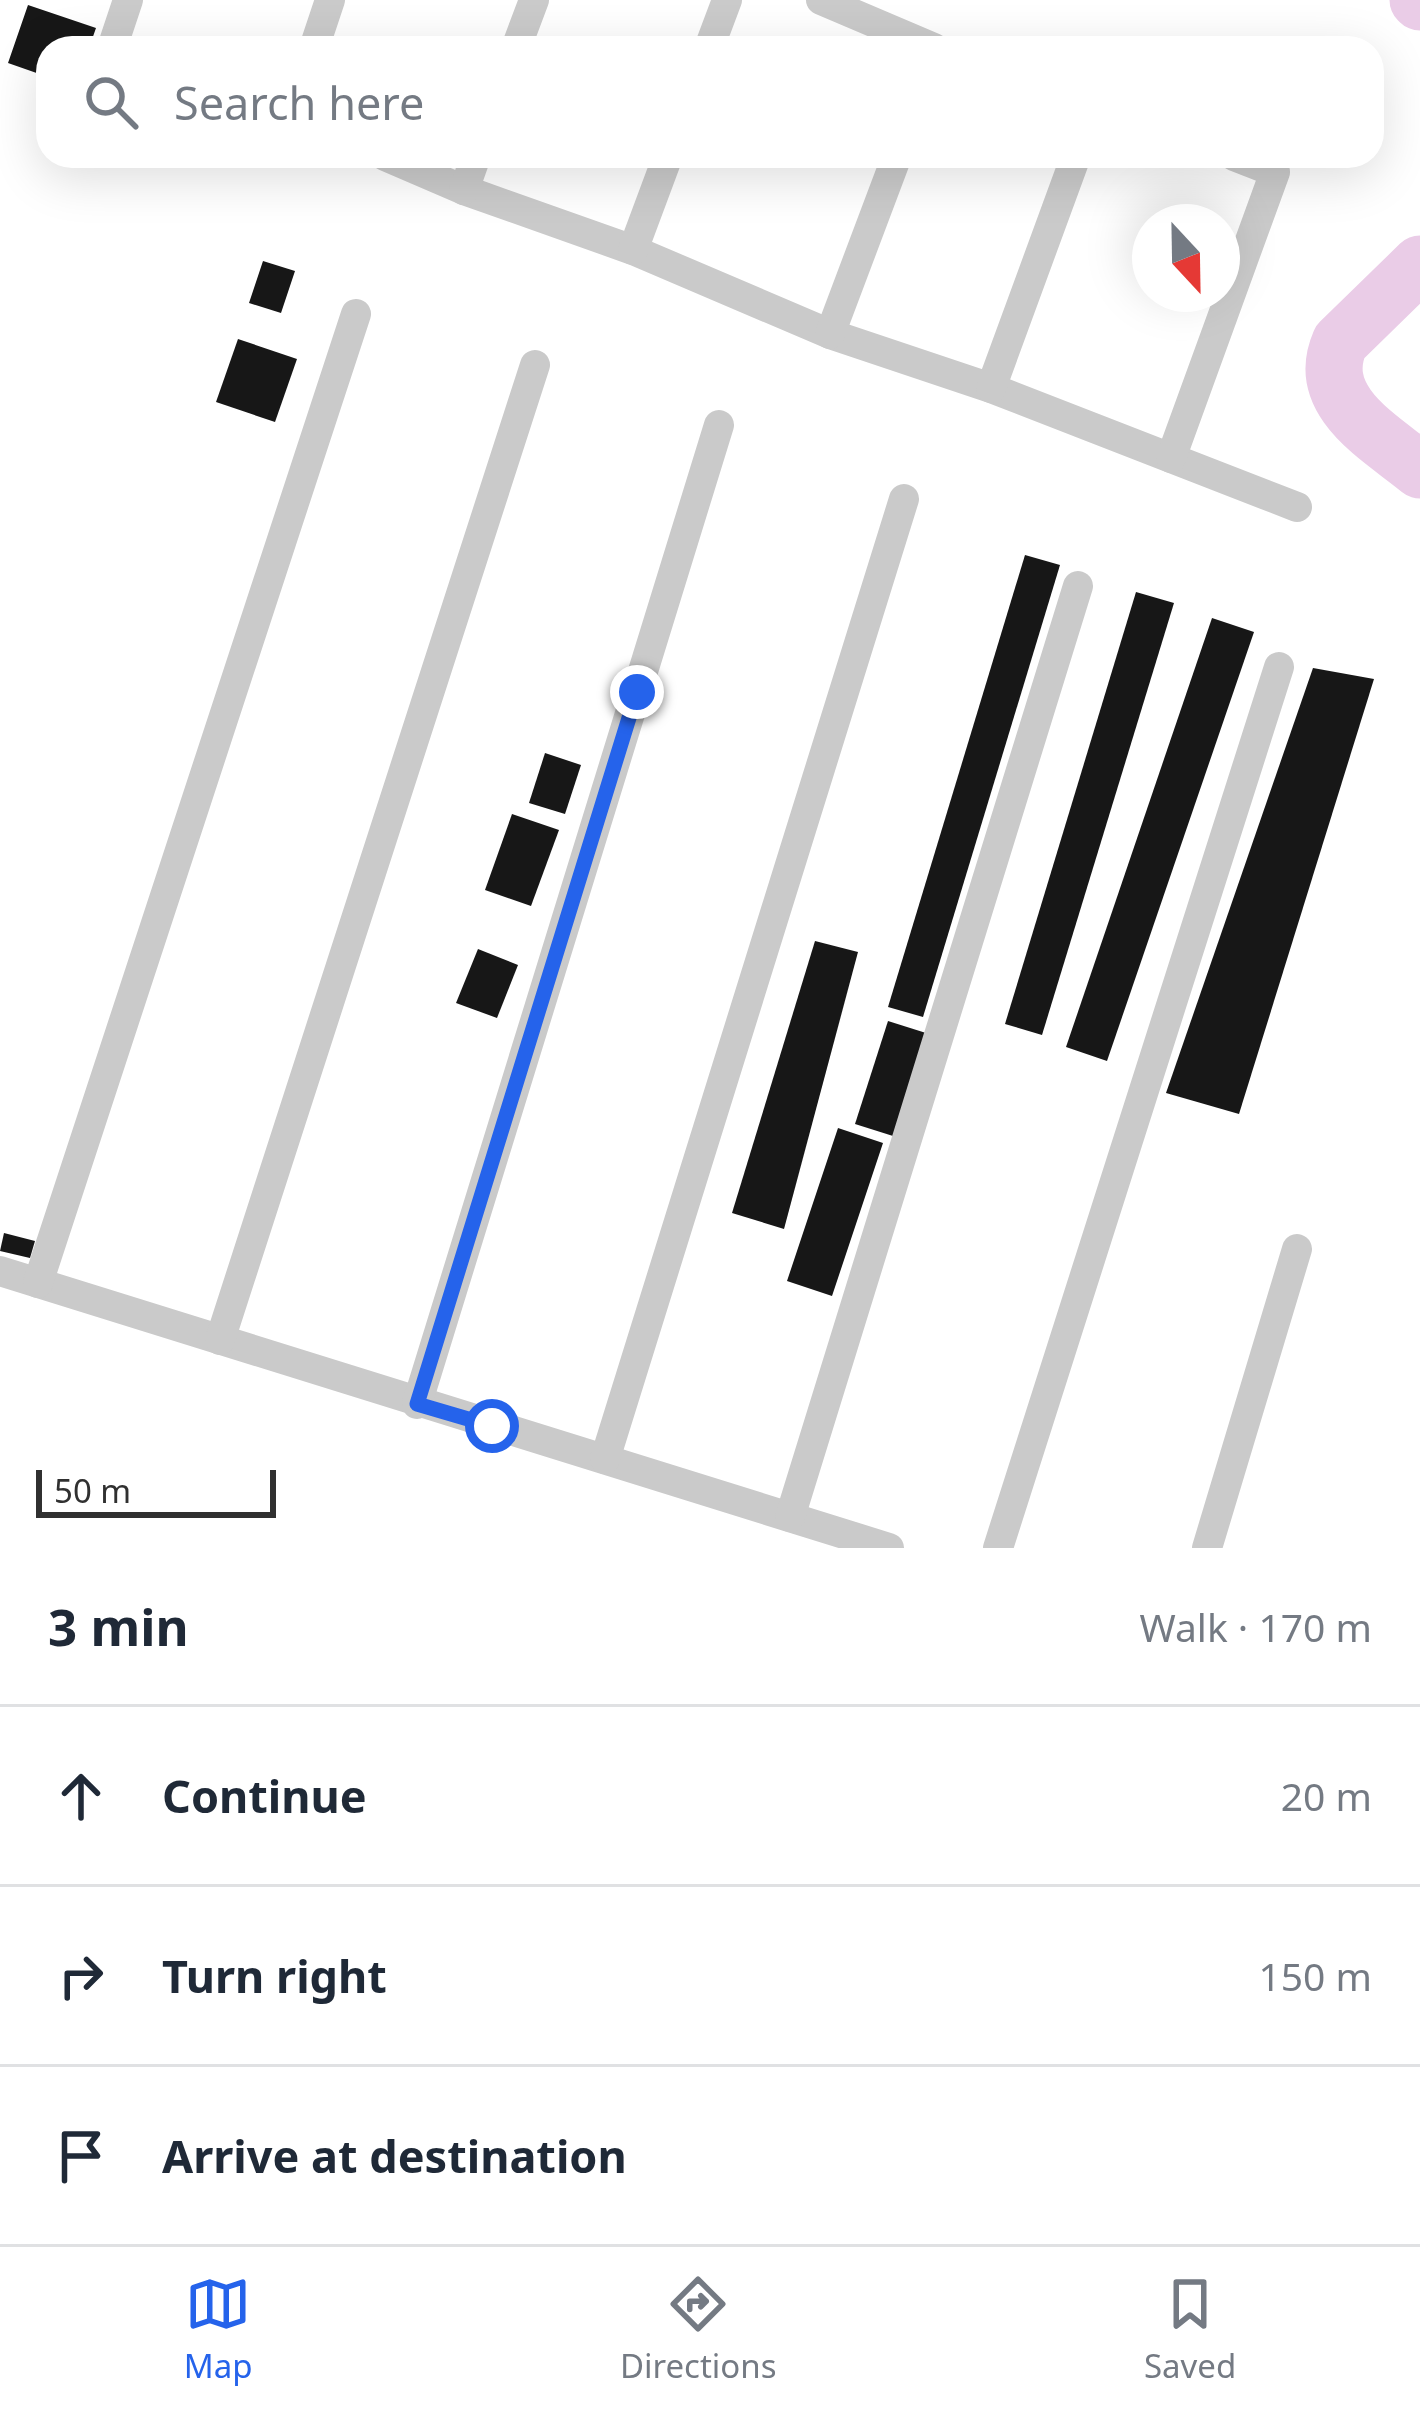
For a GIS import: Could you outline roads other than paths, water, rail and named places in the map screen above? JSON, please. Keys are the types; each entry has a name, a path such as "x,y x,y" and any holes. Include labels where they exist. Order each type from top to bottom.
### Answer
{"street":[{"path":"116,36 128,0"},
{"path":"318,36 330,0"},
{"path":"520,36 534,0"},
{"path":"714,36 727,0"},
{"path":"821,0 906,36"},
{"path":"413,168 633,250 830,334 991,388 1297,507"},
{"path":"464,190 472,168"},
{"path":"633,250 664,168"},
{"path":"830,334 892,168"},
{"path":"991,388 1072,168"},
{"path":"1172,458 1276,172 1266,168"},
{"path":"38,1283 356,314"},
{"path":"220,1340 535,365"},
{"path":"417,1404 719,425"},
{"path":"605,1460 904,500"},
{"path":"790,1517 1078,586"},
{"path":"998,1548 1280,667"},
{"path":"1207,1548 1298,1249"},
{"path":"0,1271 890,1548"}],"waterway":[{"path":"1420,264 1340,342 1334,363 1336,383 1355,416 1420,470"}]}
